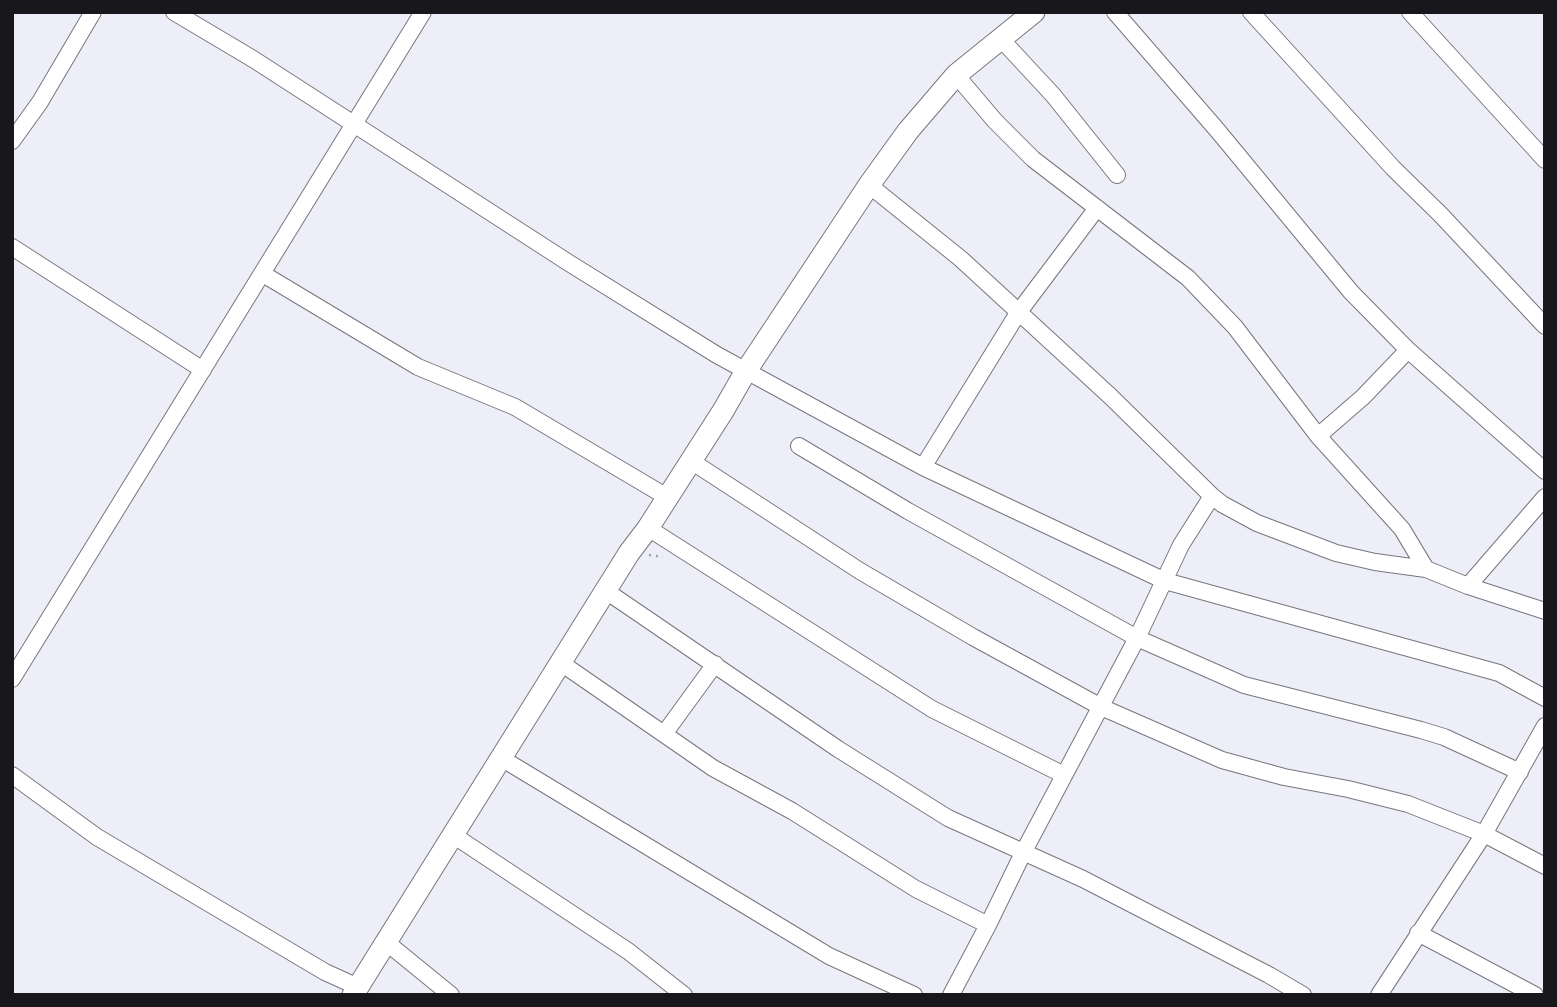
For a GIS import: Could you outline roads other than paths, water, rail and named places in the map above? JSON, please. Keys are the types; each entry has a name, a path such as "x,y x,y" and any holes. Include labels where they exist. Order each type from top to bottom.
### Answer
{"street":[{"path":"12,141 40,102 93,12"},
{"path":"174,12 746,372 923,467 1165,581 1499,673 1545,698"},
{"path":"12,679 423,12"},
{"path":"12,775 97,837 355,991 606,590 869,185 908,131 956,75 1034,12"},
{"path":"1115,12 1351,292 1408,350 1545,471"},
{"path":"1251,12 1393,168 1545,326"},
{"path":"1410,12 1545,160"},
{"path":"1001,39 1053,95 1117,175"},
{"path":"956,75 995,121 1033,159 1129,231 1197,288 1235,327 1318,436 1402,529 1426,569"},
{"path":"869,185 961,260 1110,396 1212,496 1257,523 1336,553 1426,569 1545,611"},
{"path":"923,467 1018,313 1097,208"},
{"path":"12,247 204,370"},
{"path":"263,274 418,367 515,407 667,498"},
{"path":"1318,436 1363,397 1408,350"},
{"path":"799,446 1137,638 1244,685 1444,737 1520,772"},
{"path":"691,461 860,572 1101,707 1222,760 1284,778 1348,789 1408,804 1484,834 1545,866"},
{"path":"951,995 1137,638 1192,524 1212,496"},
{"path":"1468,586 1545,497"},
{"path":"648,528 932,709 1064,775"},
{"path":"606,590 912,797 965,827 1083,879 1303,995"},
{"path":"561,663 713,768 792,811 916,889 988,925"},
{"path":"664,734 715,664"},
{"path":"1379,995 1484,834 1545,726"},
{"path":"501,758 829,956 914,995"},
{"path":"453,835 628,951 684,995"},
{"path":"1418,933 1535,995"},
{"path":"386,942 451,995"}]}
